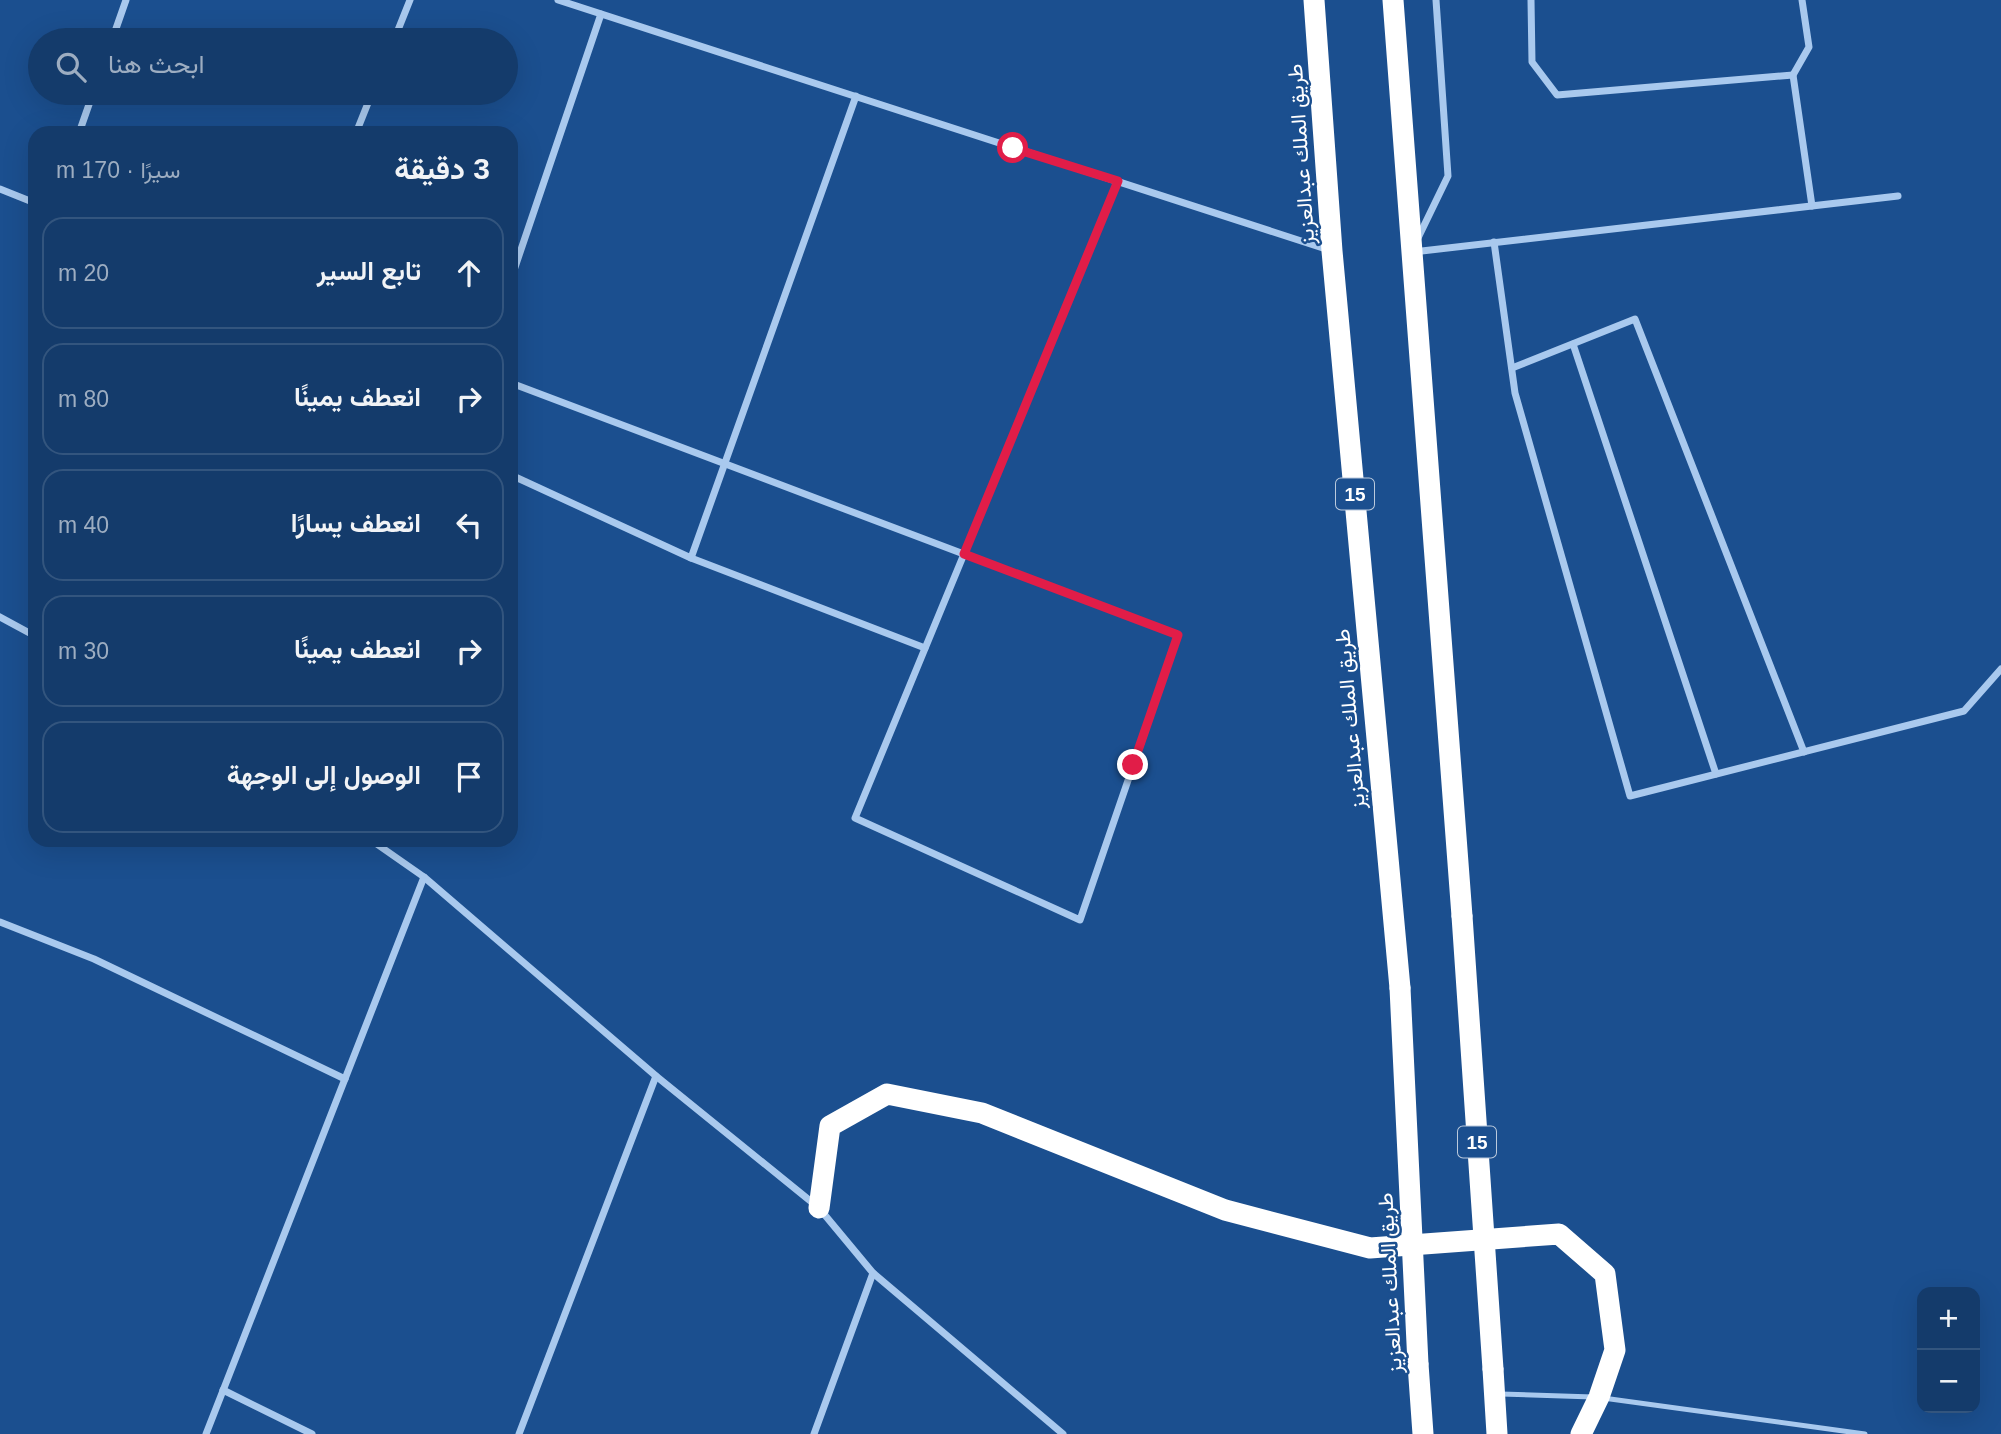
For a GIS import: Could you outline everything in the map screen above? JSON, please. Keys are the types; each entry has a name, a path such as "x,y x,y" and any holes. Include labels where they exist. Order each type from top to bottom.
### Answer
{"highway":[{"name":"طريق الملك عبدالعزيز","path":"1314,0 1332,251 1400,988 1423,1434"},
{"name":"15","path":"1393,0 1462,916 1497,1434"},
{"path":"818,1208 830,1126 887,1094 982,1113 1225,1210 1370,1248 1559,1234 1605,1273 1615,1350 1599,1397 1581,1434"}],"street":[{"path":"116,28 126,0"},
{"path":"399,28 410,0"},
{"path":"558,0 1332,251"},
{"path":"1412,252 1448,176 1436,0"},
{"path":"1531,0 1532,62 1557,95 1793,75"},
{"path":"1802,0 1809,47 1793,75 1812,206"},
{"path":"518,258 601,14"},
{"path":"691,558 856,96"},
{"path":"81,126 89,105"},
{"path":"359,126 367,105"},
{"path":"518,386 724,463 964,554 1178,635 1080,920 855,818 925,648 964,554 1118,181"},
{"path":"0,189 28,200"},
{"path":"1412,252 1898,196"},
{"path":"1494,242 1515,393 1630,796 1964,711 2001,669"},
{"path":"1512,368 1635,319 1804,752"},
{"path":"1573,344 1716,774"},
{"path":"518,478 691,558 925,648"},
{"path":"0,617 28,632"},
{"path":"381,847 424,877 656,1076 818,1208 873,1273 1063,1434"},
{"path":"206,1434 424,877"},
{"path":"0,922 94,959 345,1079"},
{"path":"519,1434 656,1076"},
{"path":"814,1434 873,1273"},
{"path":"223,1390 312,1434"}],"lane":[{"path":"1494,1394 1599,1397 1866,1434"}],"route":[{"path":"1013,148 1118,181 964,554 1178,635 1133,765"}]}
